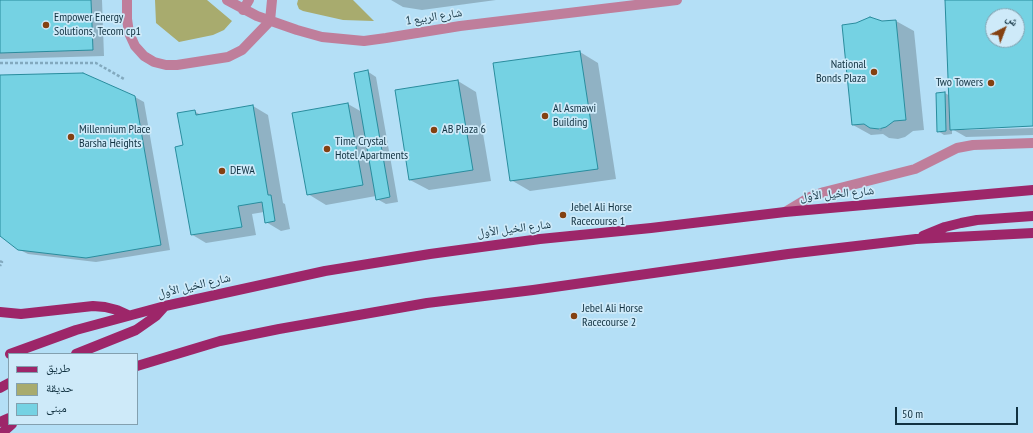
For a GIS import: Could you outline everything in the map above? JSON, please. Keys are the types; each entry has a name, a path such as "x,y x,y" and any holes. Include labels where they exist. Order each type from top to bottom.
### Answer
{"main road":[{"name":"شارع الخيل الأول","path":"12,353 76,330 165,306 325,271 430,254 540,239 651,228 785,212 1033,190"},
{"path":"916,239 945,227 961,223 977,220 1033,216"},
{"path":"138,366 228,340 279,329 427,303 533,290 788,254 916,239 1033,233"},
{"path":"0,312 21,314 93,306 117,310 128,315"},
{"path":"78,353 136,330 156,316 165,306"},
{"path":"2,433 11,425"}],"street":[{"path":"128,0 129,33 135,46 144,56 154,62 166,65 199,62 228,57 236,54 248,45 270,21 272,0"},
{"name":"شارع الربيع 1","path":"227,0 243,10 270,21 322,37 364,40 467,25 677,0"},
{"path":"243,10 249,0"},
{"path":"785,212 810,197 824,192 915,169 957,148 973,145 1033,143"}],"path":[{"path":"0,63 96,63 124,80"},
{"path":"879,129 883,131"},
{"path":"0,261 2,262 0,266"}],"green space":[{"path":"155,0 207,0 232,21 224,30 213,35 179,42 156,23"},
{"path":"298,0 353,0 374,21 343,20 303,11 299,9 297,4"}],"building":[{"name":"Empower Energy Solutions, Tecom cp1","path":"0,0 91,0 93,50 0,53"},
{"name":"Two Towers","path":"945,0 1033,0 1033,126 950,130"},
{"name":"National Bonds Plaza","path":"870,17 882,21 896,20 906,120 894,121 886,127 879,129 870,128 864,124 852,125 842,25 856,23"},
{"name":"Al Asmawi Building","path":"580,51 598,169 510,181 493,63"},
{"path":"368,70 390,197 376,200 354,73"},
{"name":"Millennium Place Barsha Heights","path":"83,73 135,96 161,245 86,258 18,250 0,236 0,75"},
{"name":"AB Plaza 6","path":"458,80 473,170 409,180 395,90"},
{"path":"945,92 946,131 937,132 936,93"},
{"name":"Time Crystal Hotel Apartments","path":"348,103 363,185 307,195 292,113"},
{"name":"DEWA","path":"253,105 268,195 271,195 275,221 265,223 262,202 238,206 242,227 191,235 175,147 183,145 177,113 195,110 196,115"}],"place":[{"name":"Empower Energy Solutions, Tecom cp1","path":"46,25"},
{"name":"National Bonds Plaza","path":"874,72"},
{"name":"Two Towers","path":"991,83"},
{"name":"Al Asmawi Building","path":"545,116"},
{"name":"AB Plaza 6","path":"434,130"},
{"name":"Millennium Place Barsha Heights","path":"71,137"},
{"name":"Time Crystal Hotel Apartments","path":"327,149"},
{"name":"DEWA","path":"222,171"},
{"name":"Jebel Ali Horse Racecourse 1","path":"563,215"},
{"name":"Jebel Ali Horse Racecourse 2","path":"574,316"}]}
